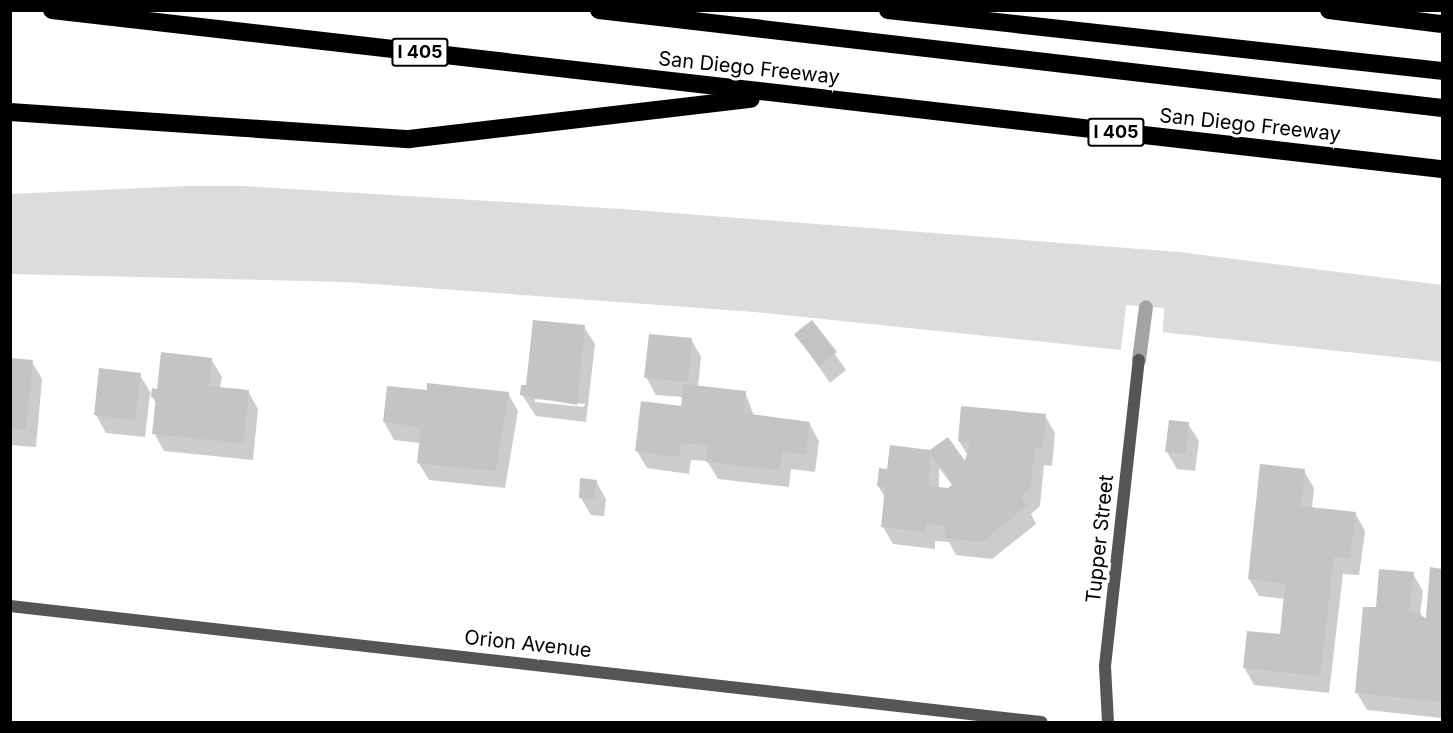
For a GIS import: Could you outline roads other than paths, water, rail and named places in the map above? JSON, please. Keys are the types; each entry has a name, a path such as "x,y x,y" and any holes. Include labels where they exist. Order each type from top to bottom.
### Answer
{"highway":[{"name":"San Diego Freeway","path":"52,10 1443,169"},
{"path":"599,10 1443,108"},
{"path":"888,10 1443,71"},
{"path":"1329,10 1443,24"},
{"path":"10,112 409,139 789,94"}],"street":[{"name":"Tupper Street","path":"1108,723 1105,666 1139,360"},
{"name":"Orion Avenue","path":"10,606 1041,723"}],"waterway":[{"path":"1139,360 1146,307"}]}
